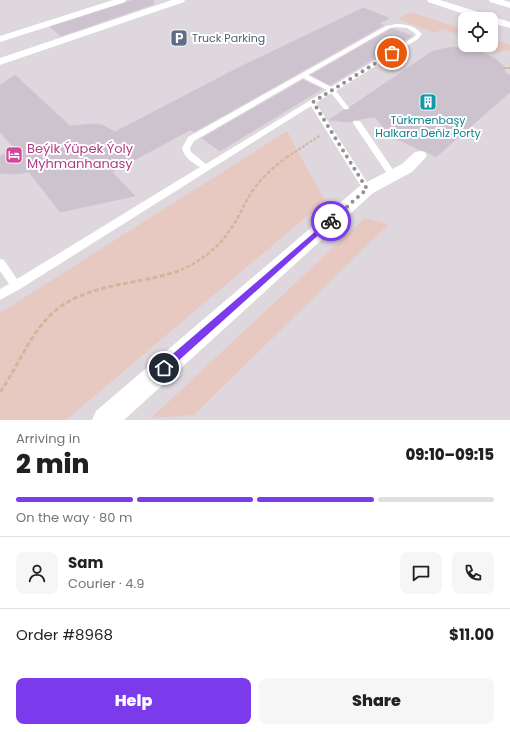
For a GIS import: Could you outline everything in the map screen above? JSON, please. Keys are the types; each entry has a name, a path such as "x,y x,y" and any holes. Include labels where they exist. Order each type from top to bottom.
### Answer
{"street":[{"path":"0,39 122,0"},
{"path":"0,62 181,0"},
{"path":"431,0 468,12"},
{"path":"493,0 510,5"},
{"path":"498,21 510,24"},
{"path":"105,420 367,189 408,168 420,156"}],"lane":[{"path":"0,295 16,286 207,168 416,38 419,34 418,32 407,26 388,27 190,139 186,148 187,153 207,168"},
{"path":"303,75 332,90 346,108"},
{"path":"313,102 367,189"},
{"path":"357,123 393,176"},
{"path":"0,263 16,286"}],"path":[{"path":"504,68 510,68"},
{"path":"0,393 38,328 63,304 81,294 104,287 156,277 179,270 195,262 216,247 230,233 252,191 264,175 280,162 330,130"}],"shaded area":[{"name":"Türkmenbaşy Halkara Deňiz Porty","path":"0,0 510,0 510,420 0,420"},
{"path":"411,12 458,28 458,35 442,29 435,33 398,19"},
{"path":"498,41 510,45 510,50 498,52"},
{"path":"287,131 325,201 66,420 0,420 0,313"},
{"path":"365,218 389,224 194,415 151,418"}],"building":[{"path":"134,0 153,0 154,4 61,36 50,27"},
{"path":"363,8 389,18 379,24 384,25 194,132 190,130 112,172 135,196 60,212 29,172 15,174 0,173 0,156 15,149 0,132 0,85 15,75 70,126 95,124 102,125 115,132 238,68"},
{"path":"391,29 412,36 330,85 311,75"},
{"name":"Türkmenbaşy Halkara Deňiz Porty","path":"452,47 458,48 458,52 481,52 497,60 503,66 505,73 510,75 510,92 436,157 390,136 375,117 349,122 329,120 344,110 349,110 350,107 433,51"},
{"path":"303,80 322,89 220,151 202,138"}],"way so far":[{"path":"331,221 367,189 313,102 392,53"}],"place":[{"name":"Truck Parking","path":"179,38"},
{"name":"Türkmenbaşy Halkara Deňiz Porty","path":"428,102"},
{"name":"Beýik Ýüpek Ýoly Myhmanhanasy","path":"14,155"}],"route":[{"path":"164,368 331,221"}]}
